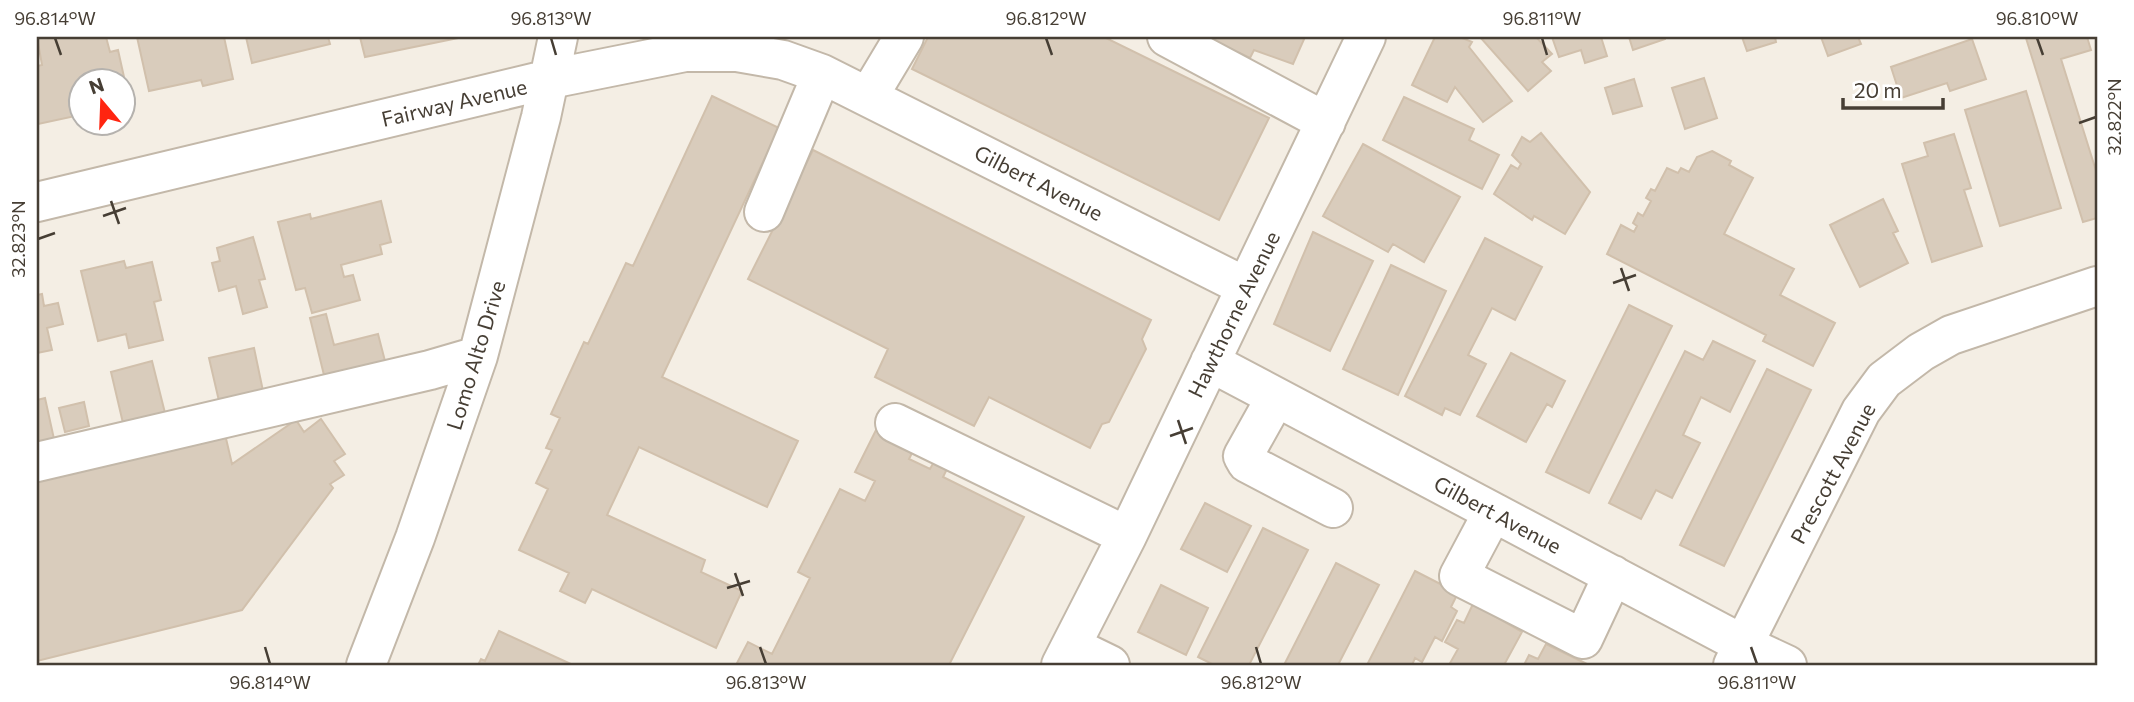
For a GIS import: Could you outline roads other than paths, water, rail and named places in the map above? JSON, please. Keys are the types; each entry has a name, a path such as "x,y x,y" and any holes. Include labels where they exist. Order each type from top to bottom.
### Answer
{"street":[{"name":"Lomo Alto Drive","path":"366,665 415,538 478,356 550,79 558,37"},
{"path":"869,97 904,37"},
{"path":"1167,37 1326,122"},
{"name":"Hawthorne Avenue","path":"1066,656 1127,536 1366,37"},
{"name":"Fairway Avenue","path":"37,202 550,79 685,52 737,51 783,60 822,74 869,97"},
{"path":"764,212 822,74"},
{"name":"Gilbert Avenue","path":"869,97 1246,287"},
{"name":"Prescott Avenue","path":"1738,655 1861,411 1884,380 1921,352 1951,335 2097,286"},
{"path":"37,462 430,370 478,356"},
{"name":"Gilbert Avenue","path":"1210,362 1613,575 1738,655 1787,665"},
{"path":"1276,397 1243,456 1247,463 1333,508"},
{"path":"895,423 1127,536"},
{"path":"1493,512 1459,576 1583,639 1613,575"},
{"path":"1066,656 1110,665"}]}
